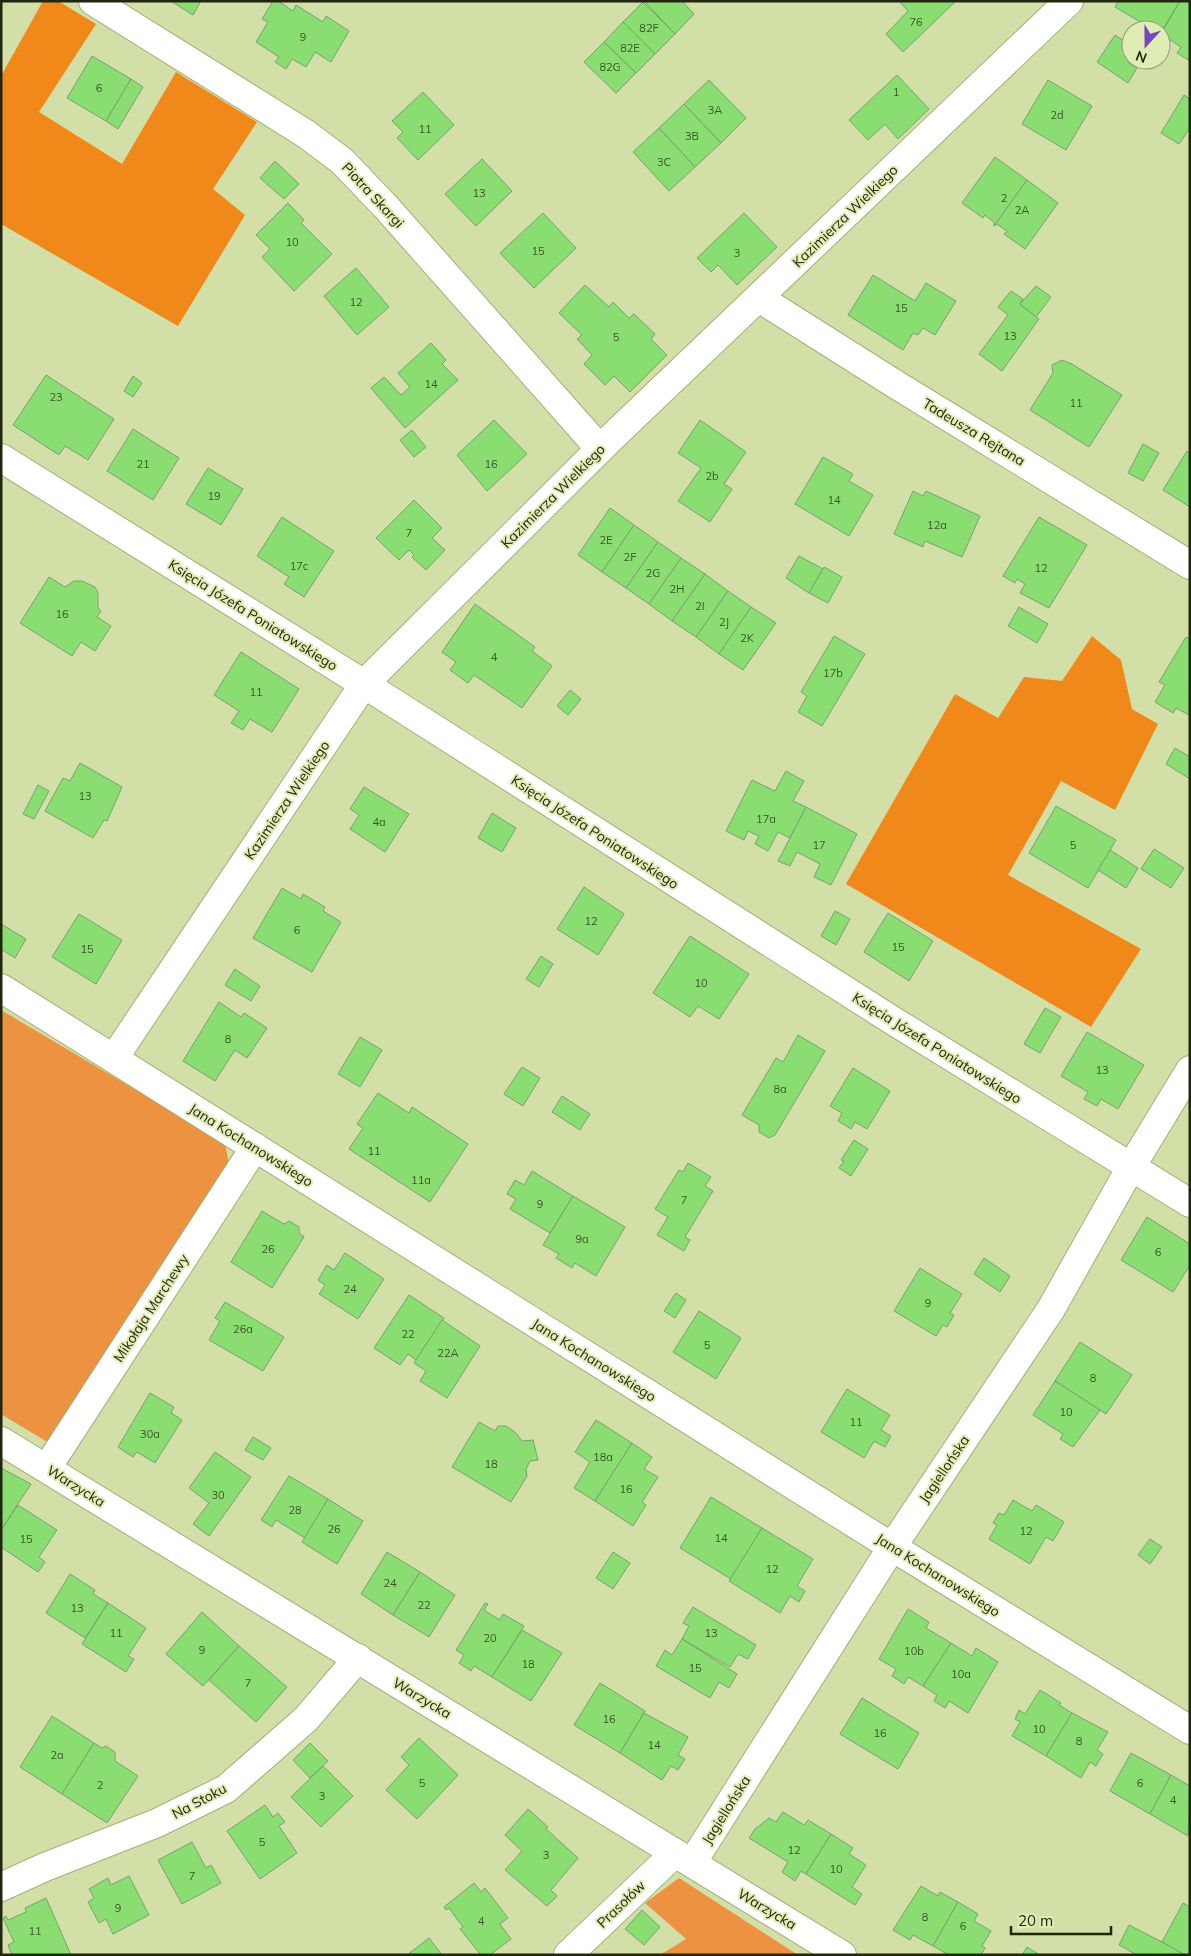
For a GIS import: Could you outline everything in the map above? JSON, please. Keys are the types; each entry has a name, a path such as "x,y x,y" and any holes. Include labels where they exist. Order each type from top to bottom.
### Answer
{"street":[{"name":"Piotra Skargi","path":"93,1 306,134 342,161 386,207 600,449"},
{"name":"Kazimierza Wielkiego","path":"114,1058 364,684 600,449 1069,1"},
{"name":"Tadeusza Rejtana","path":"759,298 895,384 1190,564"},
{"name":"Księcia Józefa Poniatowskiego","path":"1,458 364,684 895,1022 1190,1203"},
{"name":"Jana Kochanowskiego","path":"1,988 892,1547 1190,1730"},
{"name":"Jagiellońska","path":"683,1858 1051,1309 1131,1167 1190,1070"},
{"name":"Mikołaja Marchewy","path":"47,1468 255,1147"},
{"name":"Warzycka","path":"1,1441 842,1955"},
{"name":"Na Stoku","path":"3,1882 157,1823 226,1789 306,1719 358,1658"},
{"name":"Prasołów","path":"568,1955 683,1858"}],"shaded area":[{"path":"43,1 58,1 96,24 39,112 122,164 176,72 257,122 213,189 245,215 178,326 1,224 1,76"},
{"path":"1092,636 1121,660 1132,709 1158,724 1115,810 1061,781 1008,875 1141,949 1091,1027 846,884 955,694 998,718 1024,677 1062,681"},
{"path":"1,1010 225,1143 229,1165 49,1443 1,1414"},
{"path":"679,1878 798,1955 660,1955 686,1939 645,1903"}],"building":[{"path":"171,1 201,1 193,15"},
{"path":"273,1 278,1 293,11 296,5 323,22 326,16 349,31 331,62 315,52 306,67 292,59 286,69 275,62 279,57 256,42 268,22 262,19"},
{"path":"644,1 682,1 694,14 675,34"},
{"path":"899,1 956,1 903,52 886,34 908,11"},
{"path":"1118,1 1180,1 1168,20 1137,20 1115,7"},
{"path":"1180,1 1190,1 1190,61 1177,53 1181,47 1171,40 1171,20 1169,20"},
{"path":"643,2 675,34 655,54 623,22"},
{"path":"623,22 655,54 636,73 604,42"},
{"path":"1115,35 1121,39 1121,70 1136,70 1128,83 1097,62"},
{"path":"604,42 636,73 616,93 584,62"},
{"path":"92,56 131,79 106,121 67,98"},
{"path":"897,75 929,109 898,139 885,124 868,140 849,120"},
{"path":"131,79 143,87 118,129 106,121"},
{"path":"709,80 746,118 721,143 684,104"},
{"path":"1048,80 1092,106 1066,150 1022,124"},
{"path":"423,92 454,125 418,160 397,138 403,132 392,121"},
{"path":"1184,95 1190,99 1190,128 1179,144 1161,133"},
{"path":"684,104 721,143 695,167 659,128"},
{"path":"659,128 695,167 669,191 633,152"},
{"path":"995,157 1027,180 994,226 994,222 985,215 983,218 962,203"},
{"path":"482,159 512,191 476,226 445,194"},
{"path":"275,161 299,184 284,199 260,178"},
{"path":"1027,180 1058,203 1025,249 1004,234 1007,231 997,224 994,226"},
{"path":"288,203 304,220 301,223 332,254 294,291 262,257 270,249 256,235"},
{"path":"543,213 576,248 534,288 500,253"},
{"path":"744,213 777,247 737,285 718,265 711,272 697,258"},
{"path":"356,268 389,307 357,335 324,296"},
{"path":"873,275 915,301 926,283 956,301 935,335 923,328 918,335 913,333 903,350 848,315"},
{"path":"585,285 609,307 613,302 629,318 634,314 655,334 651,339 667,355 630,392 614,376 605,385 584,364 592,355 577,339 582,335 559,313"},
{"path":"1036,286 1051,297 1036,317 1020,304"},
{"path":"1011,291 1023,299 1020,304 1039,319 1002,371 979,354 1008,315 998,307"},
{"path":"431,343 446,360 442,364 458,380 405,428 371,388 384,377 401,395 410,387 398,373"},
{"path":"1062,360 1072,364 1122,395 1089,447 1030,410 1053,373 1052,365"},
{"path":"46,375 114,419 88,460 65,446 59,455 13,425"},
{"path":"133,376 142,383 133,397 124,391"},
{"path":"494,420 527,454 487,491 457,455"},
{"path":"700,420 746,452 724,484 732,489 710,522 678,501 701,468 678,453"},
{"path":"133,429 179,458 153,500 107,471"},
{"path":"412,430 426,447 414,457 400,440"},
{"path":"1143,444 1159,453 1143,481 1128,473"},
{"path":"1187,451 1190,453 1190,507 1163,490"},
{"path":"823,457 853,474 849,481 873,495 849,536 795,504"},
{"path":"208,468 243,489 221,525 186,504"},
{"path":"913,491 923,496 926,491 980,516 962,557 925,541 923,547 894,534"},
{"path":"414,500 442,528 432,538 445,550 426,570 412,557 414,555 409,550 399,560 376,538"},
{"path":"610,508 634,525 602,572 578,555"},
{"path":"282,517 334,551 304,597 284,584 289,577 257,556"},
{"path":"1039,517 1087,545 1049,608 1020,593 1025,584 1017,579 1015,583 1003,576"},
{"path":"634,525 658,542 626,588 602,572"},
{"path":"658,542 681,558 649,604 626,588"},
{"path":"799,556 823,569 809,593 786,578"},
{"path":"681,558 705,574 672,621 649,604"},
{"path":"824,567 842,577 828,603 809,593"},
{"path":"705,574 728,591 696,637 672,621"},
{"path":"49,577 65,587 74,581 82,581 95,587 98,593 98,608 101,611 97,617 111,626 95,651 81,642 72,656 20,623"},
{"path":"728,591 751,607 719,654 696,637"},
{"path":"475,604 535,647 532,651 552,666 522,708 474,675 468,683 450,670 456,662 442,652"},
{"path":"751,607 776,623 743,670 719,654"},
{"path":"1019,607 1048,624 1037,643 1008,626"},
{"path":"834,636 865,654 822,726 798,712 807,696 801,692"},
{"path":"1186,637 1190,639 1189,715 1176,708 1173,713 1155,702 1165,685 1159,682"},
{"path":"241,652 299,689 272,732 250,719 243,730 231,723 239,711 214,695"},
{"path":"570,690 581,699 568,715 557,706"},
{"path":"1175,748 1190,757 1190,779 1166,764"},
{"path":"80,763 122,787 107,821 104,820 93,838 45,811 63,778 70,781"},
{"path":"786,771 804,781 793,801 806,807 790,838 778,832 768,851 755,844 759,836 748,831 744,840 726,831 752,780 775,791"},
{"path":"38,785 49,791 34,819 23,814"},
{"path":"364,787 409,814 385,852 350,829 359,815 350,809"},
{"path":"1056,806 1116,840 1088,888 1029,853"},
{"path":"806,807 857,834 831,885 814,877 820,864 797,852 790,866 778,861"},
{"path":"492,813 516,828 502,852 478,838"},
{"path":"1154,849 1184,868 1171,888 1141,869"},
{"path":"1110,850 1138,868 1126,888 1098,870"},
{"path":"584,887 624,914 598,955 557,929"},
{"path":"282,888 301,899 303,894 325,907 323,911 341,922 312,972 253,938"},
{"path":"835,911 850,919 836,945 821,936"},
{"path":"888,913 933,941 909,981 864,952"},
{"path":"79,914 122,940 96,984 52,957"},
{"path":"1,924 26,939 15,958 1,949"},
{"path":"690,936 749,974 719,1019 698,1006 690,1017 653,993"},
{"path":"541,956 553,964 539,987 526,979"},
{"path":"235,969 260,986 251,1001 225,985"},
{"path":"219,1002 241,1017 244,1013 267,1028 247,1058 235,1050 215,1081 183,1061"},
{"path":"1045,1008 1061,1017 1040,1053 1024,1044"},
{"path":"1087,1032 1144,1065 1118,1109 1101,1099 1097,1106 1084,1099 1088,1092 1061,1076"},
{"path":"798,1035 825,1051 775,1135 769,1138 759,1132 759,1125 742,1115 776,1058 783,1062"},
{"path":"360,1037 382,1050 360,1087 338,1074"},
{"path":"522,1067 540,1078 523,1106 504,1094"},
{"path":"853,1068 890,1091 867,1129 855,1122 851,1129 838,1121 842,1113 830,1106"},
{"path":"378,1093 409,1113 412,1107 468,1144 430,1202 349,1149 363,1128 357,1124"},
{"path":"562,1096 590,1114 580,1130 552,1112"},
{"path":"854,1140 868,1149 851,1176 839,1168 844,1161 841,1160"},
{"path":"688,1163 711,1177 705,1186 713,1191 685,1237 690,1240 684,1251 657,1235 668,1217 655,1209 679,1170 683,1172"},
{"path":"532,1171 573,1196 550,1233 510,1209 516,1199 507,1194 515,1180 524,1185"},
{"path":"573,1196 625,1227 596,1276 575,1263 572,1268 556,1258 559,1254 543,1245"},
{"path":"262,1211 284,1224 289,1221 299,1227 299,1233 304,1237 272,1288 231,1262"},
{"path":"1147,1217 1190,1244 1190,1265 1173,1292 1121,1260"},
{"path":"345,1253 384,1279 358,1319 319,1294 325,1285 318,1280 327,1265 334,1270"},
{"path":"984,1258 1010,1276 1000,1292 974,1274"},
{"path":"920,1268 962,1294 950,1313 954,1315 947,1327 943,1325 936,1336 894,1311"},
{"path":"676,1293 686,1300 675,1318 664,1311"},
{"path":"409,1295 444,1318 416,1360 408,1354 400,1365 374,1348"},
{"path":"225,1302 284,1337 263,1371 209,1340 220,1321 215,1318"},
{"path":"699,1311 741,1338 716,1379 673,1352"},
{"path":"442,1320 480,1346 447,1398 420,1381 426,1371 414,1363"},
{"path":"1080,1342 1132,1375 1106,1414 1055,1381"},
{"path":"1055,1381 1100,1410 1073,1447 1060,1439 1063,1434 1033,1415"},
{"path":"847,1389 890,1415 881,1430 891,1436 885,1447 874,1441 864,1458 821,1432"},
{"path":"150,1393 174,1407 171,1413 182,1420 155,1463 137,1452 133,1457 118,1447"},
{"path":"596,1420 632,1443 595,1501 574,1488 590,1462 575,1452"},
{"path":"479,1422 495,1431 498,1426 506,1426 515,1432 522,1441 533,1440 538,1460 530,1461 526,1469 527,1476 511,1502 452,1467"},
{"path":"253,1437 271,1448 263,1460 245,1450"},
{"path":"632,1443 652,1457 644,1469 658,1477 642,1502 646,1505 633,1526 595,1501"},
{"path":"215,1452 251,1477 209,1536 193,1524 209,1503 189,1488"},
{"path":"1,1468 31,1484 1,1530"},
{"path":"289,1476 328,1499 305,1538 276,1520 272,1527 261,1520"},
{"path":"711,1497 762,1528 731,1579 680,1548"},
{"path":"328,1499 363,1521 337,1564 302,1542"},
{"path":"1013,1500 1032,1511 1036,1505 1064,1522 1053,1541 1046,1537 1030,1564 989,1539 997,1525 993,1523 999,1513 1004,1515"},
{"path":"18,1505 57,1530 39,1557 45,1562 38,1572 1,1547 1,1530"},
{"path":"762,1528 813,1559 797,1586 805,1591 799,1602 790,1596 780,1613 729,1581"},
{"path":"1150,1539 1162,1547 1150,1564 1138,1555"},
{"path":"387,1552 420,1572 393,1615 361,1594"},
{"path":"613,1552 630,1563 613,1589 596,1578"},
{"path":"420,1572 455,1595 429,1637 393,1615"},
{"path":"70,1574 95,1590 93,1594 108,1603 85,1638 46,1613"},
{"path":"108,1603 146,1628 128,1656 134,1659 126,1672 82,1644"},
{"path":"485,1603 488,1604 484,1610 500,1620 503,1614 524,1626 492,1677 474,1666 471,1671 459,1663 464,1655 456,1650"},
{"path":"693,1607 756,1645 748,1659 738,1654 730,1667 682,1639 689,1626 683,1623"},
{"path":"908,1609 929,1622 926,1628 951,1643 923,1686 908,1677 904,1684 892,1676 896,1669 879,1659"},
{"path":"202,1612 239,1646 203,1686 166,1654"},
{"path":"522,1630 562,1653 531,1701 492,1677"},
{"path":"682,1639 737,1674 729,1688 719,1682 710,1698 656,1666 665,1650 672,1655"},
{"path":"951,1643 972,1656 976,1648 998,1662 968,1713 949,1701 945,1708 934,1701 937,1695 923,1686"},
{"path":"239,1646 287,1687 256,1722 209,1680"},
{"path":"600,1683 645,1711 620,1753 574,1725"},
{"path":"1040,1690 1061,1703 1059,1705 1072,1713 1046,1756 1012,1736 1020,1722 1015,1719 1019,1710 1025,1714"},
{"path":"862,1698 919,1733 898,1769 840,1734"},
{"path":"644,1713 688,1737 678,1755 685,1759 678,1770 671,1766 662,1780 620,1753"},
{"path":"1072,1713 1108,1732 1097,1750 1103,1754 1096,1766 1090,1762 1081,1778 1046,1756"},
{"path":"52,1716 94,1743 62,1794 20,1767"},
{"path":"419,1738 458,1775 417,1819 386,1790 409,1765 401,1757"},
{"path":"94,1743 102,1748 106,1746 115,1752 115,1761 138,1776 107,1823 62,1794"},
{"path":"310,1743 328,1761 310,1778 293,1760"},
{"path":"1131,1753 1171,1775 1150,1814 1110,1791"},
{"path":"323,1766 353,1796 321,1827 291,1797"},
{"path":"1171,1775 1190,1786 1188,1836 1150,1814"},
{"path":"265,1805 273,1817 278,1813 285,1822 279,1826 297,1853 260,1879 227,1831"},
{"path":"528,1809 548,1827 546,1829 578,1858 551,1890 557,1896 547,1906 505,1870 522,1851 505,1835"},
{"path":"783,1812 804,1825 808,1820 831,1834 806,1874 801,1871 795,1881 782,1872 788,1862 749,1838 755,1829 769,1818 776,1822"},
{"path":"831,1834 853,1848 849,1854 866,1865 852,1887 862,1894 855,1905 806,1874"},
{"path":"192,1842 206,1868 211,1865 221,1883 182,1904 158,1860"},
{"path":"129,1876 149,1915 113,1934 106,1919 99,1923 88,1902 94,1898 89,1889 108,1878 111,1885"},
{"path":"474,1883 481,1892 485,1888 508,1918 500,1924 511,1939 490,1955 481,1955 460,1929 463,1927 449,1908 446,1910 444,1907"},
{"path":"921,1886 938,1896 940,1892 958,1902 933,1946 913,1935 910,1940 893,1930"},
{"path":"46,1898 71,1955 12,1955 8,1945 14,1942 3,1918 6,1916 8,1920 26,1912 25,1908"},
{"path":"958,1902 978,1914 974,1921 991,1931 982,1946 985,1948 981,1955 949,1955 933,1946"},
{"path":"1183,1903 1190,1907 1190,1955 1185,1955 1162,1942"},
{"path":"642,1910 660,1927 644,1945 625,1929"},
{"path":"1129,1925 1185,1955 1137,1955 1119,1945"},
{"path":"429,1938 442,1955 407,1955"},
{"path":"1027,1947 1040,1955 1022,1955"}]}
